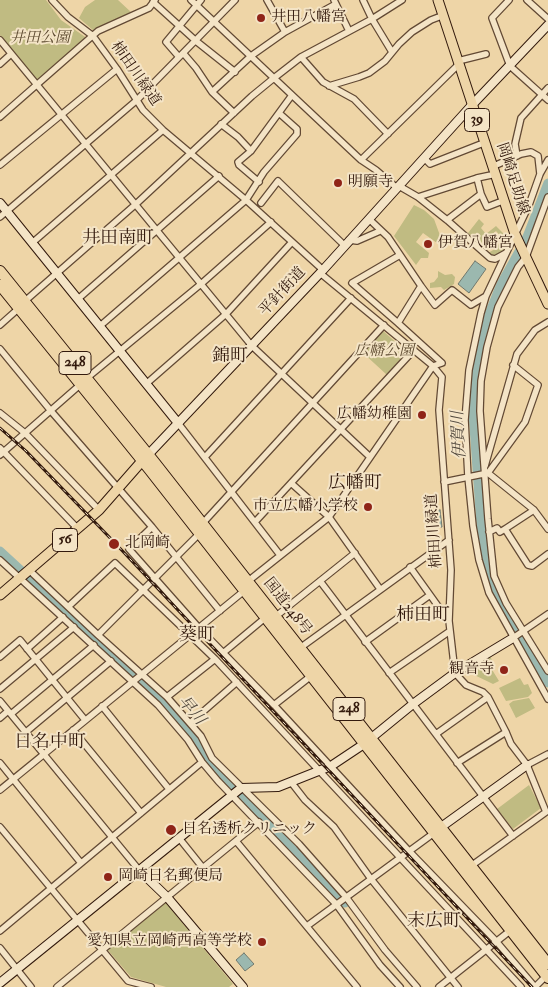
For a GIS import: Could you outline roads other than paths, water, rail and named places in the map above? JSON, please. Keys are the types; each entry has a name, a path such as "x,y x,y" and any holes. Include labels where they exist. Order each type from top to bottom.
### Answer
{"highway":[{"name":"国道248号","path":"0,271 22,305 246,586 311,676 368,741"},
{"name":"国道248号","path":"0,285 22,305"},
{"name":"国道248号","path":"270,618 300,648 547,977"},
{"name":"国道248号","path":"437,831 471,866 548,964"}],"main road":[{"name":"岡崎足助線","path":"438,0 516,236 525,254"},
{"name":"39","path":"525,254 548,304"},
{"name":"平針街道","path":"29,570 99,510 145,458"},
{"name":"56","path":"0,594 29,570"}],"street":[{"name":"柿田川緑道","path":"52,0 68,17 93,36 143,110 163,130 192,152 271,222 351,298 433,366 442,377 439,410 451,570 449,621 455,673"},
{"path":"0,217 137,100 235,0"},
{"path":"266,0 285,32"},
{"path":"363,0 392,52"},
{"path":"0,325 274,78 301,57 372,19 402,0"},
{"path":"508,0 492,18 510,66 548,100"},
{"path":"527,0 548,19"},
{"path":"0,117 93,36 108,26 149,8 154,1 196,41 235,72"},
{"path":"234,113 212,92 196,68 166,42 196,2 214,23 361,160 398,187 418,197 490,258 495,259 506,253"},
{"path":"212,92 251,56 285,32 335,2 349,31"},
{"path":"329,86 369,73 385,61 412,32 431,20 444,15"},
{"name":"平針街道","path":"145,458 322,271 472,105 548,25"},
{"path":"0,40 252,346 370,457"},
{"path":"0,64 12,54"},
{"path":"361,160 459,62 486,54"},
{"path":"301,57 323,82 354,99 388,134"},
{"path":"0,165 116,69"},
{"path":"517,156 515,144 521,118 548,88"},
{"path":"259,182 238,162 251,151 292,95"},
{"path":"100,326 246,200 264,172 297,134 297,129 279,113"},
{"path":"221,124 238,137 251,151"},
{"path":"32,243 163,130"},
{"path":"425,159 430,164 486,142"},
{"path":"418,197 477,178 495,170 517,156 530,152 538,156 540,174"},
{"path":"548,160 540,174 516,236 486,296 469,370 465,420 468,477 479,560 489,593 548,698"},
{"path":"540,174 548,178"},
{"path":"78,299 219,176"},
{"path":"477,178 487,207 504,200"},
{"path":"261,203 278,181 346,243 357,241 380,231"},
{"path":"447,220 481,194"},
{"path":"548,197 525,254 498,307 487,347 480,391 489,532 494,576 506,602 548,672"},
{"path":"0,203 178,423 280,555"},
{"path":"369,219 388,237 435,305 452,290 471,306 486,296"},
{"path":"78,529 1,452 201,284 271,222"},
{"path":"146,384 226,314 292,242"},
{"path":"0,790 220,611 280,555 329,517 433,366 442,363 352,283 400,255"},
{"path":"398,323 421,286"},
{"path":"205,457 351,298"},
{"path":"485,472 517,354 535,330 548,322"},
{"path":"98,635 176,557 232,492 384,326"},
{"path":"0,349 220,611"},
{"path":"255,522 414,350"},
{"path":"444,482 485,472 525,422 538,385 513,365"},
{"path":"0,413 26,432 99,510"},
{"path":"485,472 534,510 548,529"},
{"path":"292,483 329,517 380,589"},
{"path":"489,532 497,528 500,532 534,510"},
{"path":"152,528 129,549 199,628 496,941 535,987 547,977"},
{"path":"505,529 528,565 532,566 548,554"},
{"path":"300,648 449,540"},
{"path":"223,653 355,553"},
{"path":"0,560 158,704 188,740 202,762 336,904 380,965 400,987"},
{"path":"69,606 115,562 237,682 521,987"},
{"path":"410,567 449,621"},
{"path":"29,570 167,697 201,736 212,758 299,844 346,897 385,950 417,987"},
{"path":"320,581 513,836"},
{"path":"365,642 430,595"},
{"path":"0,983 241,788 278,787 331,766 368,741 455,673 524,632 548,614"},
{"path":"27,649 63,617"},
{"path":"0,689 74,627"},
{"path":"389,673 450,631"},
{"path":"0,657 20,640 85,720"},
{"path":"0,718 10,713 94,645"},
{"path":"167,697 215,659"},
{"path":"26,732 111,661"},
{"path":"455,673 466,684 483,692 488,697 511,744 527,765 546,812 471,866"},
{"path":"274,705 311,676"},
{"path":"190,723 237,682"},
{"path":"436,734 488,697"},
{"path":"0,701 139,870 167,897 239,986"},
{"path":"102,706 169,790"},
{"path":"73,730 141,813"},
{"path":"457,763 506,732"},
{"path":"307,926 527,765 548,754"},
{"path":"0,931 202,762"},
{"path":"0,763 81,863"},
{"path":"291,782 305,800 334,827 371,879 458,987"},
{"path":"57,987 259,822"},
{"path":"0,826 102,950 127,984 151,987"},
{"path":"179,838 203,868"},
{"path":"236,841 357,987"},
{"path":"439,987 511,930"},
{"path":"0,948 31,987"}],"water":[{"path":"475,261 486,269 469,293 458,284"},
{"path":"440,510 442,527 433,528 431,511"},
{"path":"244,953 254,964 245,971 236,960"}],"waterway":[{"name":"伊賀川","path":"548,183 527,237 501,284 489,314 476,372 473,413 481,525 492,587 548,683"},
{"name":"早川","path":"0,551 162,700 193,735 204,759 345,903"}],"railway":[{"path":"0,428 26,451 115,543 532,987"}],"place":[{"name":"井田八幡宮","path":"261,18"},
{"name":"明願寺","path":"338,183"},
{"name":"伊賀八幡宮","path":"428,244"},
{"name":"広幡幼稚園","path":"422,415"},
{"name":"市立広幡小学校","path":"368,507"},
{"name":"北岡崎","path":"114,544"},
{"name":"観音寺","path":"504,670"},
{"name":"日名透析クリニック","path":"171,830"},
{"name":"岡崎日名郵便局","path":"108,877"},
{"name":"愛知県立岡崎西高等学校","path":"262,942"}],"district":[{"name":"井田南町","path":"118,239"},
{"name":"錦町","path":"230,357"},
{"name":"広幡町","path":"355,484"},
{"name":"柿田町","path":"423,616"},
{"name":"葵町","path":"197,636"},
{"name":"日名中町","path":"50,743"},
{"name":"末広町","path":"434,922"}],"park label":[{"name":"井田公園","path":"40,39"},
{"name":"広幡公園","path":"384,352"}]}
